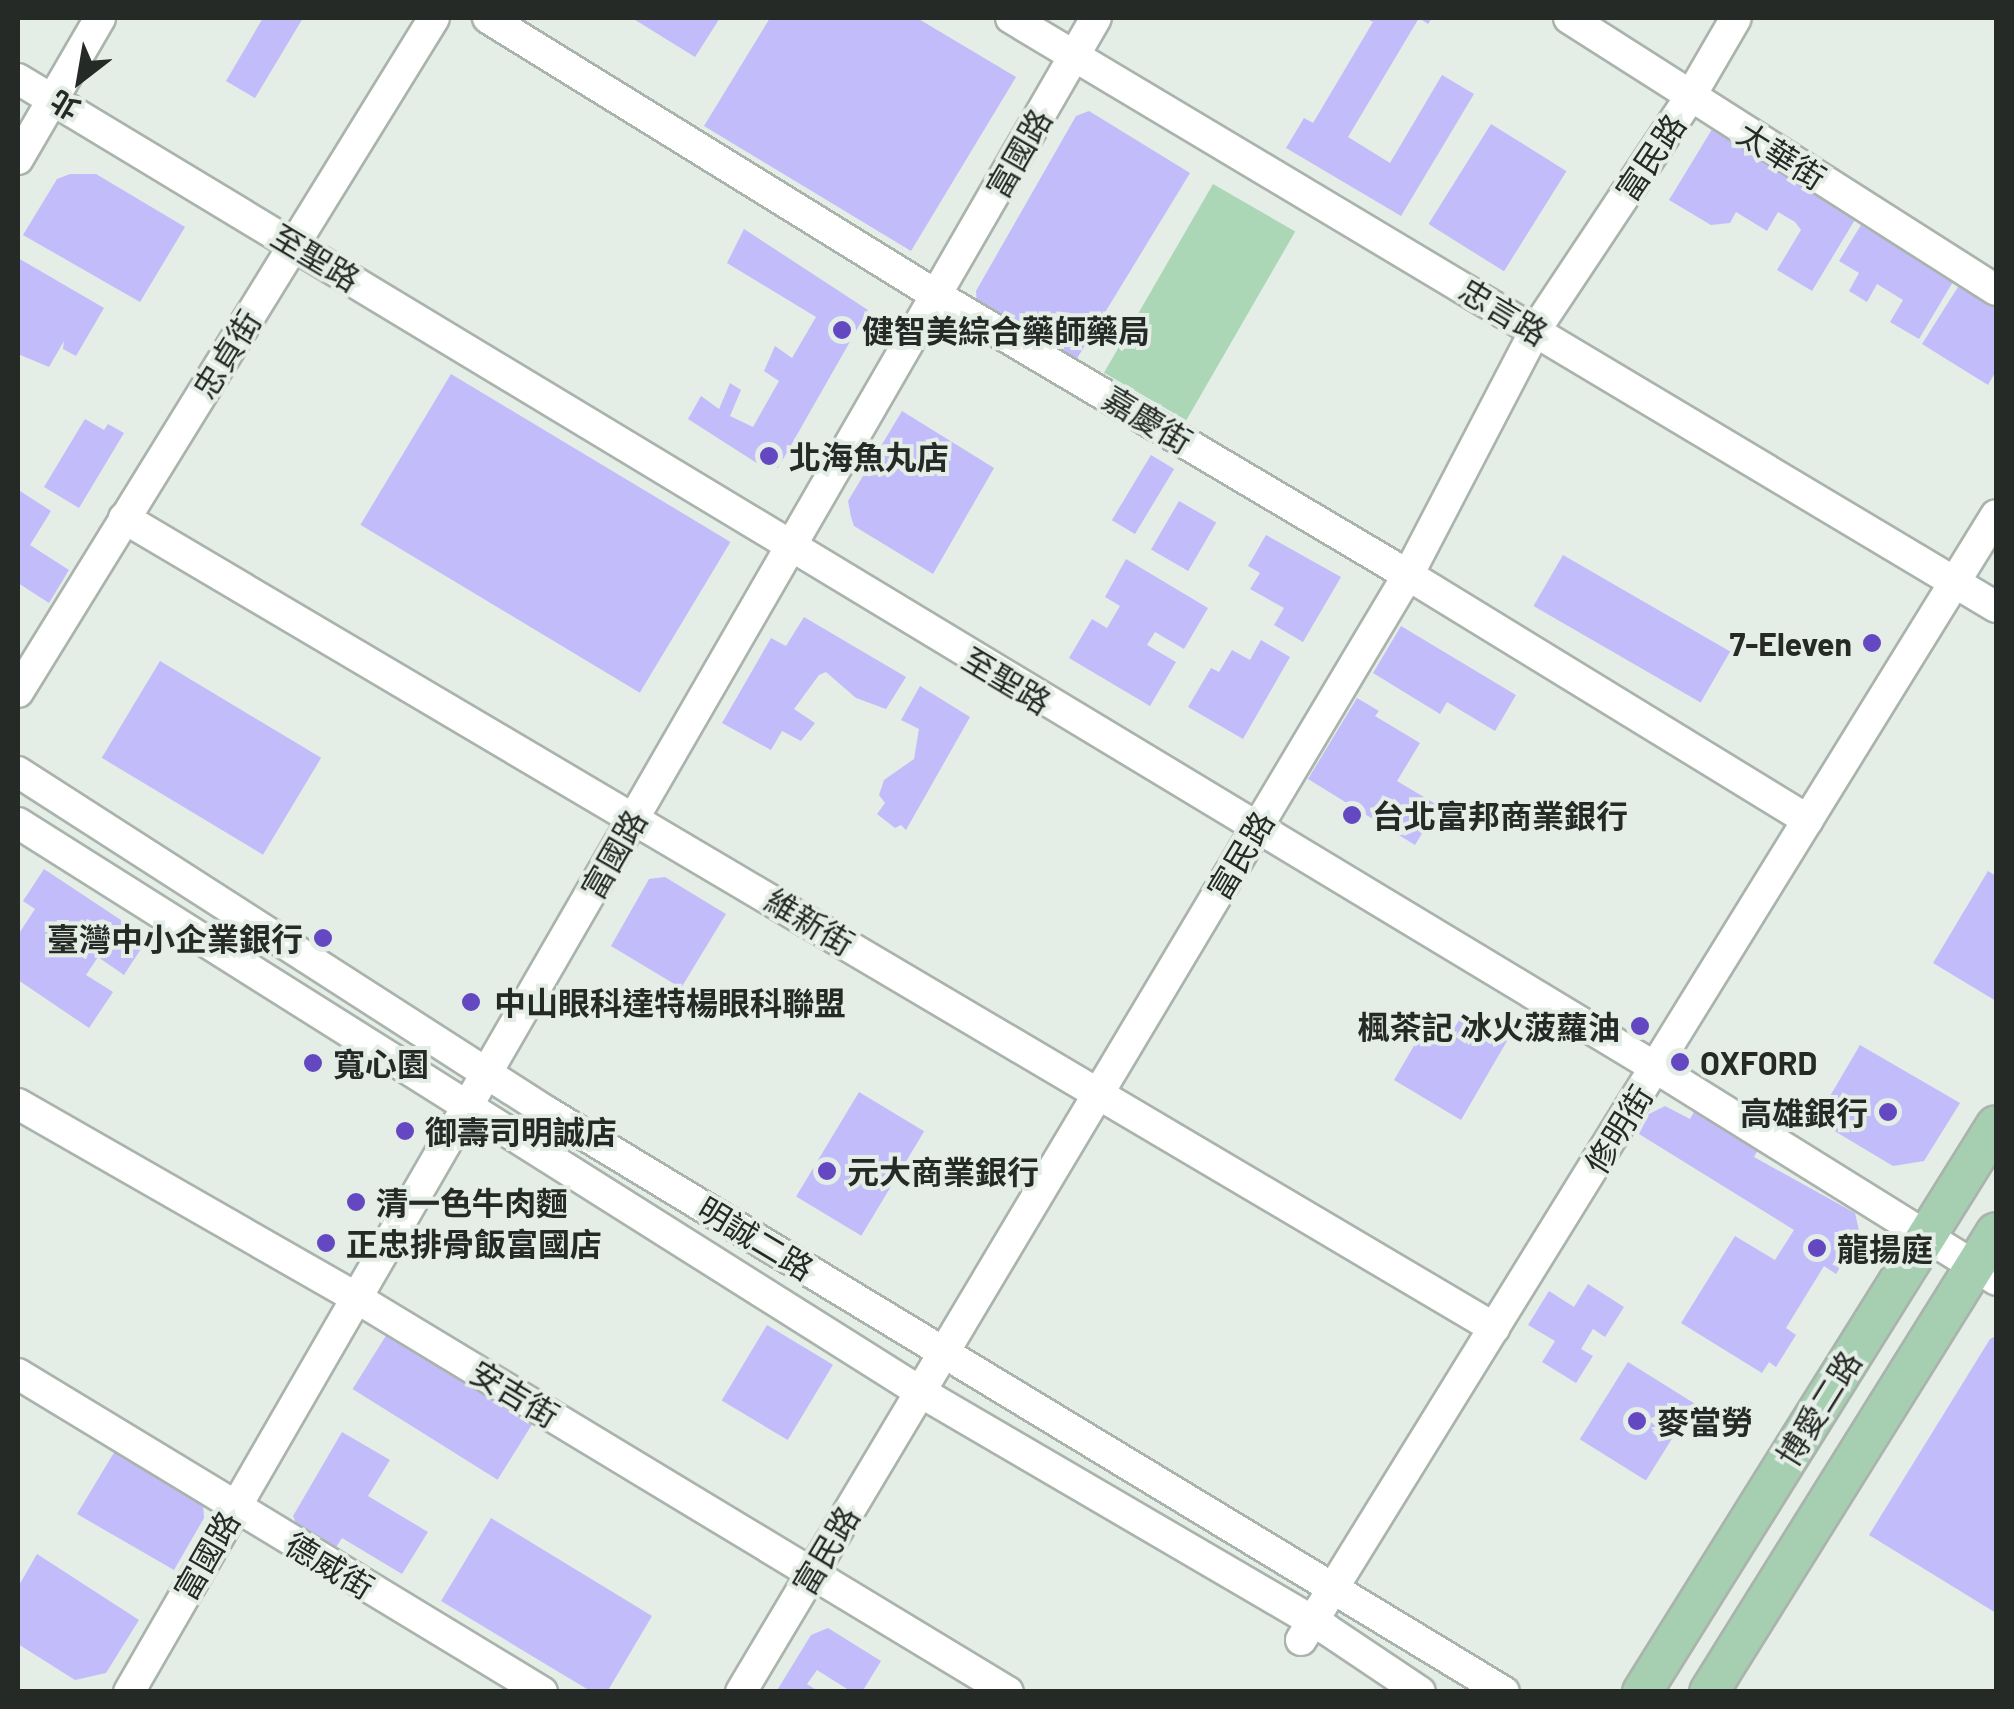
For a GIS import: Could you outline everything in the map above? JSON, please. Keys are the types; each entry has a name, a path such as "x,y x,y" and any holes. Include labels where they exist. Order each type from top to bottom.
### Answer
{"main road":[{"name":"博愛二路","path":"1642,1692 1996,1125"},
{"name":"博愛二路","path":"1709,1692 1985,1273 1996,1232"}],"street":[{"path":"18,159 100,18"},
{"name":"忠貞街","path":"18,692 434,18"},
{"name":"嘉慶街","path":"488,18 936,295 1408,574 1808,820"},
{"name":"忠言路","path":"1011,18 1996,607"},
{"name":"富國路","path":"129,1692 1096,18"},
{"name":"太華街","path":"1568,18 1996,290"},
{"name":"富民路","path":"741,1692 1408,574 1536,329 1690,97 1736,18"},
{"name":"至聖路","path":"18,79 1256,830 1656,1068 1985,1273"},
{"name":"修明街","path":"1307,1631 1996,515"},
{"name":"維新街","path":"124,518 634,816 1494,1328"},
{"name":"明誠二路","path":"18,772 486,1072 1504,1692"},
{"name":"明誠二路","path":"18,824 1307,1631 1420,1692"},
{"name":"安吉街","path":"18,1104 355,1297 1008,1692"},
{"name":"德威街","path":"18,1374 542,1692"}],"green space":[{"path":"1213,184 1295,232 1186,420 1104,373"}],"building":[{"path":"263,18 303,18 255,98 226,81"},
{"path":"632,18 720,18 695,57"},
{"path":"770,18 917,18 1016,77 911,251 704,126"},
{"path":"1365,18 1419,18 1348,137 1390,163 1442,75 1474,94 1401,216 1286,148 1304,118 1313,123 1373,22"},
{"path":"1089,111 1190,173 1076,360 977,303 976,291 1076,116"},
{"path":"1491,124 1566,171 1504,271 1428,224"},
{"path":"1714,126 1862,208 1812,291 1777,270 1801,230 1795,222 1778,212 1767,231 1736,212 1730,223 1711,225 1669,200"},
{"path":"70,174 96,174 185,227 140,302 23,235 57,179"},
{"path":"1861,225 1954,280 1919,339 1890,322 1903,300 1877,284 1867,302 1849,291 1859,273 1839,261"},
{"path":"744,229 868,310 778,468 763,467 688,419 701,396 719,409 730,383 741,390 730,416 753,427 779,381 764,371 775,346 792,358 816,317 727,263"},
{"path":"18,258 104,308 76,356 63,349 64,341 49,367 18,354"},
{"path":"1963,279 1996,300 1996,371 1988,385 1922,344"},
{"path":"451,374 730,542 640,693 360,525"},
{"path":"902,411 994,468 933,574 854,526 851,517 848,501"},
{"path":"85,419 104,430 108,424 124,433 79,508 44,487"},
{"path":"1151,455 1174,469 1135,534 1112,520"},
{"path":"20,491 51,511 30,545 69,570 49,603 18,583"},
{"path":"1179,501 1216,522 1188,571 1151,549"},
{"path":"1266,535 1341,577 1303,642 1274,625 1284,608 1250,589 1260,573 1248,566"},
{"path":"1563,555 1730,652 1701,703 1534,606"},
{"path":"1126,559 1208,608 1184,649 1155,632 1147,645 1176,662 1150,706 1069,658 1092,619 1107,628 1120,606 1105,597"},
{"path":"804,617 906,677 886,709 856,698 826,672 819,675 794,709 815,723 801,741 782,731 771,750 722,723 771,638 786,646"},
{"path":"1401,626 1516,695 1495,731 1447,702 1440,714 1373,673"},
{"path":"1261,640 1290,657 1243,739 1188,707 1211,668 1219,672 1232,650 1250,660"},
{"path":"160,661 321,758 263,855 102,758"},
{"path":"920,686 970,717 906,830 901,825 895,828 877,814 885,803 879,795 884,780 914,759 919,729 901,720"},
{"path":"1357,698 1379,711 1375,716 1420,743 1397,781 1439,806 1415,845 1308,779"},
{"path":"44,869 148,938 124,975 98,957 86,975 113,992 89,1028 18,980 18,935 35,909 23,901"},
{"path":"1988,871 1996,876 1996,1001 1933,963"},
{"path":"665,877 726,914 681,988 611,946 649,879"},
{"path":"1462,1015 1507,1041 1461,1120 1394,1080 1426,1025 1448,1039"},
{"name":"高雄銀行","path":"1860,1045 1960,1103 1924,1161 1893,1166 1816,1120"},
{"path":"859,1092 924,1131 861,1236 796,1197"},
{"name":"龍揚庭","path":"1665,1106 1690,1119 1695,1110 1759,1148 1754,1157 1855,1213 1860,1235 1836,1274 1824,1266 1786,1328 1796,1335 1776,1367 1769,1362 1762,1373 1681,1323 1735,1236 1775,1260 1794,1230 1639,1134 1649,1114"},
{"path":"1588,1284 1624,1307 1605,1337 1593,1329 1581,1349 1593,1356 1576,1383 1542,1362 1555,1341 1528,1325 1549,1291 1574,1307"},
{"path":"767,1325 833,1365 788,1440 722,1400"},
{"path":"387,1334 532,1425 498,1480 353,1389"},
{"path":"1996,1336 1996,1613 1869,1535 1990,1339"},
{"name":"麥當勞","path":"1628,1362 1694,1403 1646,1481 1580,1439"},
{"path":"342,1432 390,1460 368,1496 428,1532 402,1574 342,1538 333,1552 300,1532 293,1516"},
{"path":"115,1451 203,1503 204,1518 174,1570 77,1514"},
{"path":"491,1518 652,1616 607,1692 592,1692 441,1601"},
{"path":"37,1554 139,1620 106,1673 75,1680 18,1644 18,1587"},
{"path":"828,1628 881,1661 862,1692 852,1692 817,1670 807,1684 819,1692 776,1692 811,1635"}],"place":[{"name":"健智美綜合藥師藥局","path":"842,330"},
{"name":"北海魚丸店","path":"769,456"},
{"name":"7-Eleven","path":"1872,643"},
{"name":"台北富邦商業銀行","path":"1352,815"},
{"name":"臺灣中小企業銀行","path":"323,938"},
{"name":"中山眼科達特楊眼科聯盟","path":"471,1002"},
{"name":"楓茶記 冰火菠蘿油","path":"1640,1026"},
{"name":"OXFORD","path":"1680,1062"},
{"name":"寬心園","path":"313,1063"},
{"name":"高雄銀行","path":"1888,1112"},
{"name":"御壽司明誠店","path":"405,1131"},
{"name":"元大商業銀行","path":"827,1171"},
{"name":"清一色牛肉麵","path":"356,1202"},
{"name":"正忠排骨飯富國店","path":"326,1243"},
{"name":"龍揚庭","path":"1817,1248"},
{"name":"麥當勞","path":"1637,1421"}]}
